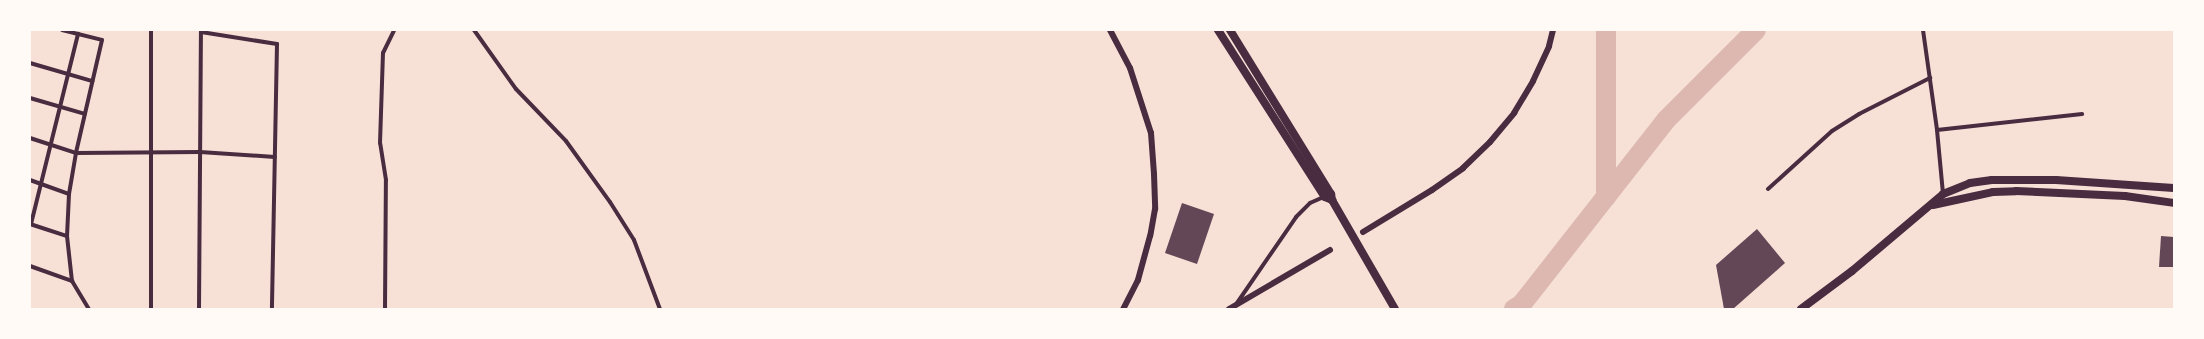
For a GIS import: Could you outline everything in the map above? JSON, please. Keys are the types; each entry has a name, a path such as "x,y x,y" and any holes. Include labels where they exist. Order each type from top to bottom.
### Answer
{"highway":[{"path":"1218,30 1337,209 1396,309"},
{"path":"1230,30 1329,197"},
{"path":"1801,309 1852,271 1932,205 1943,194 1970,183 1999,180 2056,180 2174,188"},
{"path":"1932,205 1986,193 2016,191 2125,196 2174,203"}],"main road":[{"path":"1110,30 1130,68 1151,133 1154,174 1155,209 1150,236 1138,280 1123,309"},
{"path":"1363,232 1432,190 1463,168 1490,142 1514,113 1533,81 1553,30"},
{"path":"1229,309 1330,250"}],"street":[{"path":"62,30 102,40 76,153 69,194 67,236 72,281 89,309"},
{"path":"150,30 151,309"},
{"path":"385,309 386,180 380,143 380,128 383,53 394,30"},
{"path":"474,30 516,89 566,141 610,202 634,240 660,309"},
{"path":"1923,30 1945,202"},
{"path":"199,309 201,32 277,44 272,309"},
{"path":"67,236 30,224 78,34"},
{"path":"30,63 92,80"},
{"path":"1768,189 1838,126 1930,78"},
{"path":"30,98 85,114"},
{"path":"1937,130 2082,114"},
{"path":"30,138 76,153 200,152 275,157"},
{"path":"30,180 69,194"},
{"path":"1237,303 1296,217 1310,203 1329,197"},
{"path":"30,266 72,281"}],"building":[{"path":"1182,203 1214,214 1197,264 1165,253"},
{"path":"1757,229 1785,263 1733,309 1724,309 1716,265"},
{"path":"2161,236 2174,237 2174,267 2159,267"}],"waterway":[{"path":"1606,30 1606,197"},
{"path":"1514,309 1521,305 1666,120 1756,30"}]}
